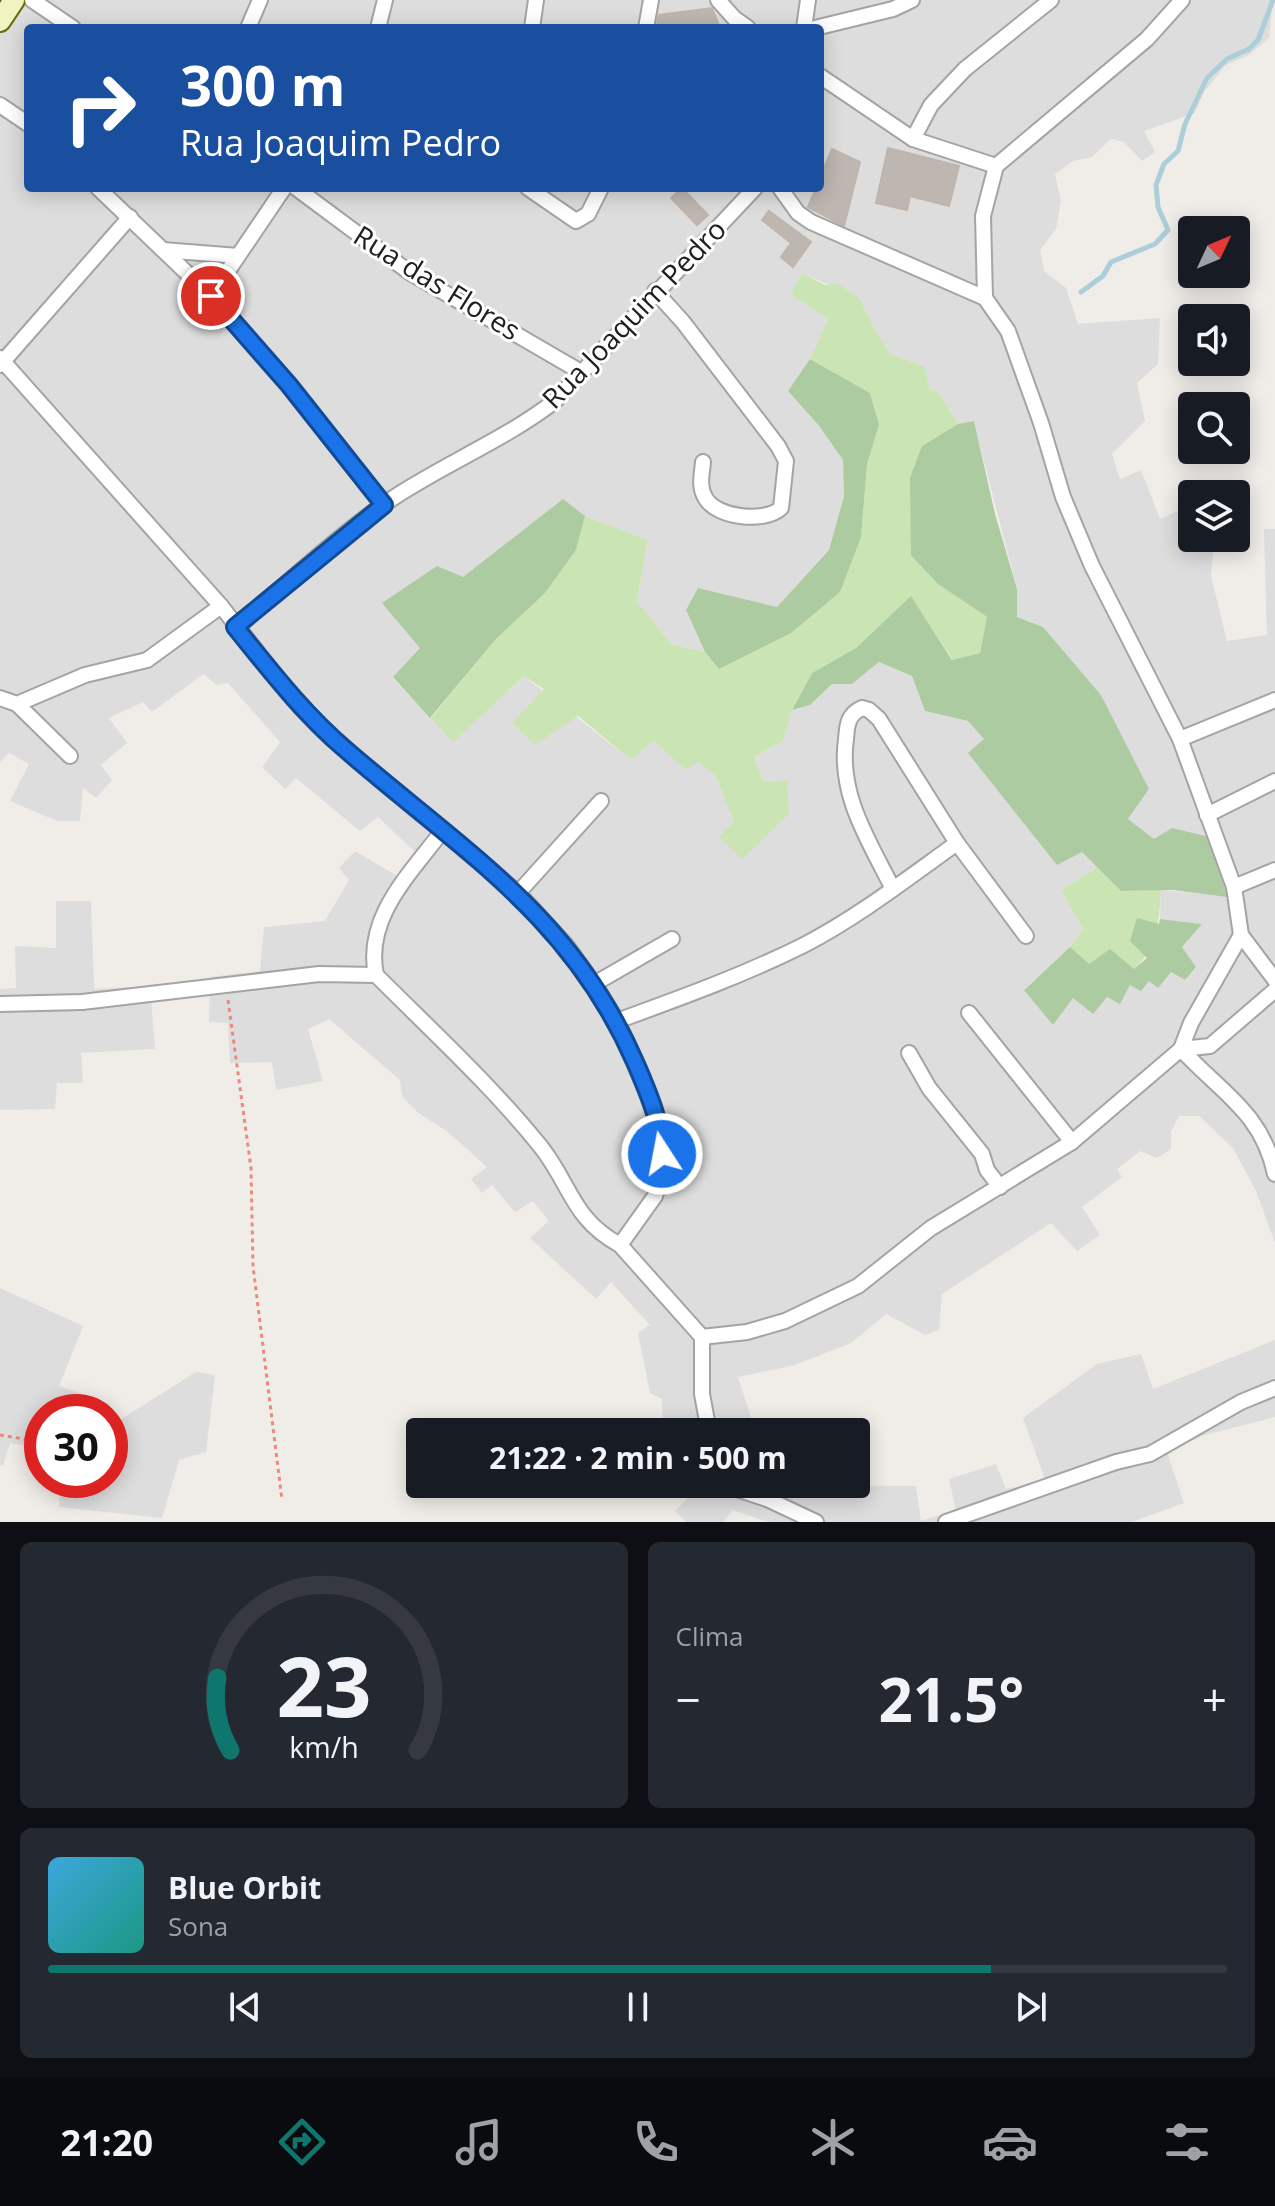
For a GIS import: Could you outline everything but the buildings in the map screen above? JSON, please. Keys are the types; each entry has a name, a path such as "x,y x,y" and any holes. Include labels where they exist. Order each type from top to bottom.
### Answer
{"main road":[{"path":"0,21 14,0"}],"street":[{"path":"32,0 67,24"},
{"path":"250,24 260,0"},
{"path":"379,24 385,0"},
{"path":"533,24 536,0"},
{"path":"647,24 651,0"},
{"path":"718,0 735,23"},
{"path":"805,24 808,0"},
{"path":"824,26 893,9 912,0"},
{"path":"913,139 931,105 965,69 1051,0"},
{"path":"985,298 983,216 996,166 1147,39 1182,0"},
{"path":"824,79 913,139 996,166"},
{"path":"0,105 24,121"},
{"path":"102,192 211,296 289,385 384,505"},
{"path":"211,296 281,192"},
{"name":"Rua das Flores","path":"301,192 409,272 581,372"},
{"path":"534,192 572,220 581,220 588,214 599,192"},
{"name":"Rua Joaquim Pedro","path":"235,627 384,505 442,467 532,418 555,401 751,192"},
{"path":"783,192 798,213 811,222 985,298 1008,331 1063,497 1092,566 1180,739 1234,887 1241,935 1275,980"},
{"path":"130,217 1,361 221,606 301,708 344,748 518,893 566,945 594,984 617,1021 642,1077 662,1138 662,1171 655,1196 620,1245"},
{"path":"163,250 238,256"},
{"path":"655,291 683,322 778,446 786,461 781,508 768,516 734,515 714,508 700,487 703,462"},
{"path":"17,704 85,675 147,660 221,606"},
{"path":"0,698 17,704 70,756"},
{"path":"1180,739 1275,700"},
{"path":"893,889 850,802 844,778 847,726 855,711 869,710 879,719 957,843 1026,936"},
{"path":"1207,815 1275,781"},
{"path":"518,893 601,801"},
{"path":"443,830 390,900 377,927 372,955 376,975 478,1077 543,1149 583,1218 620,1245 702,1337 702,1394 706,1418"},
{"path":"617,1021 712,986 806,944 893,889 957,843"},
{"path":"1234,887 1275,870"},
{"path":"702,1337 747,1332 785,1321 858,1286 931,1228 1072,1142 1181,1049 1191,1023 1241,935"},
{"path":"594,984 672,939"},
{"path":"0,1004 82,1002 319,974 376,975"},
{"path":"1181,1049 1210,1046 1275,990"},
{"path":"969,1013 1072,1142"},
{"path":"1181,1049 1228,1092 1253,1122 1270,1152 1275,1174"},
{"path":"909,1053 929,1088 982,1154 987,1170 1000,1187"},
{"path":"946,1522 1116,1462 1150,1454 1241,1402 1275,1388"},
{"path":"764,1498 816,1522"}],"path":[{"path":"226,986 251,1168 253,1266 282,1500"},
{"path":"0,1435 24,1439"}],"shaded area":[{"path":"0,0 1273,0 1269,38 1249,55 1226,65 1204,92 1195,113 1144,131 1155,152 1142,161 1124,142 1111,139 1092,157 1073,161 1055,174 1061,201 1056,229 1040,250 1044,271 1066,288 1078,324 1160,318 1158,364 1137,383 1145,421 1112,454 1120,479 1141,470 1160,519 1178,511 1178,552 1213,553 1211,576 1227,641 1267,635 1264,529 1275,529 1275,1243 1256,1191 1233,1148 1199,1116 1179,1116 1171,1132 1171,1149 1157,1158 1140,1151 1117,1169 1122,1177 1082,1207 1100,1235 1077,1251 1051,1223 942,1294 939,1330 925,1335 886,1314 851,1343 795,1365 738,1377 751,1418 663,1418 662,1399 650,1393 638,1333 650,1325 611,1282 596,1299 530,1238 549,1221 533,1201 515,1212 492,1185 482,1193 471,1179 487,1167 448,1132 417,1112 402,1096 400,1080 329,1019 308,1029 323,1081 276,1090 272,1062 230,1063 228,1023 209,1022 210,977 260,971 264,927 325,921 349,880 339,868 355,851 399,877 417,854 378,817 360,831 296,778 285,789 262,767 280,742 228,683 217,685 203,674 152,712 143,702 109,718 127,743 101,765 112,780 96,798 83,788 80,821 57,821 10,801 29,764 9,753 0,762","holes":["802,273 860,299 891,354 924,366 930,388 939,393 958,424 974,422 1017,589 1017,617 1043,627 1101,695 1149,789 1128,819 1227,896 1161,890 1160,919 1202,924 1182,947 1196,967 1185,980 1171,972 1130,985 1107,997 1073,998 1024,989 1070,947 1083,929 1061,890 1098,867 1082,851 1057,864 969,753 985,740 968,721 925,711 912,676 879,662 852,684 832,684 810,705 792,710 783,741 754,757 764,782 742,859 735,822 716,777 699,762 685,770 654,741 631,760 524,676 453,741 393,678 420,648 463,577 563,499 585,516 648,540 637,601 671,644 705,652 686,610 698,588 777,607 829,550 844,496 843,460 820,427 788,391 810,359 828,319 792,294"]},
{"path":"56,901 91,901 94,989 150,986 155,1049 81,1053 83,1083 57,1083 55,1109 0,1110 0,989 16,988 15,946 56,948"},
{"path":"0,1288 83,1326 59,1386 82,1394 24,1394 24,1446 10,1443 3,1466 0,1465"},
{"path":"1275,1340 1275,1417 1202,1436 1167,1452 1184,1503 1132,1522 769,1522 732,1510 724,1522 686,1522 675,1511 688,1498 870,1498 870,1486 916,1486 921,1521 956,1510 949,1479 996,1464 1006,1489 1045,1479 1023,1418 1097,1364 1141,1354 1153,1389"},
{"path":"196,1372 215,1375 206,1452 179,1460 162,1518 59,1507 60,1498 128,1498 128,1415"}],"green space":[{"path":"802,273 825,285 837,283 860,299 891,354 924,366 930,388 939,393 958,424 922,446 938,584 987,617 980,653 953,660 911,597 856,648 812,673 792,710 783,741 754,757 764,782 787,780 789,814 742,859 719,837 734,821 716,777 699,762 685,770 654,741 631,760 578,716 535,745 512,723 544,689 524,676 453,742 431,718 496,639 545,593 576,550 585,516 648,540 637,601 671,644 705,652 719,669 861,537 867,465 879,423 870,393 810,359 828,319 791,294"},
{"path":"810,359 870,393 879,424 867,465 861,537 840,592 791,633 719,669 705,652 686,610 698,588 777,607 829,550 844,496 843,460 820,427 788,391"},
{"path":"974,421 995,514 1017,589 1017,617 1043,627 1101,695 1149,789 1128,819 1154,839 1172,828 1210,837 1227,897 1173,890 1121,891 1082,852 1057,865 968,753 984,739 968,721 925,711 912,676 879,662 852,684 832,684 810,705 792,710 812,673 856,648 911,596 952,660 980,653 987,617 938,584 911,555 910,478 922,446 958,424"},
{"path":"563,499 585,516 576,550 545,593 496,639 430,718 393,677 420,648 382,603 437,566 463,577"},
{"path":"1098,867 1121,891 1161,890 1153,943 1134,969 1089,965 1070,947 1083,929 1061,890"},
{"path":"1137,918 1159,924 1160,919 1202,924 1182,947 1196,967 1185,980 1171,972 1158,988 1149,981 1141,991 1130,985 1120,1004 1107,997 1093,1014 1073,998 1053,1025 1024,990 1070,947 1089,964 1110,949 1134,969 1147,958 1130,941"}],"waterway":[{"path":"1081,292 1103,276 1111,262 1155,244 1168,230 1158,207 1156,185 1164,164 1178,151 1185,124 1207,78 1227,59 1249,49 1258,40 1273,0"}],"route":[{"path":"211,296 289,385 384,505 235,627 301,708 344,748 518,893 566,945 617,1021 642,1077 662,1138 662,1154"}]}
